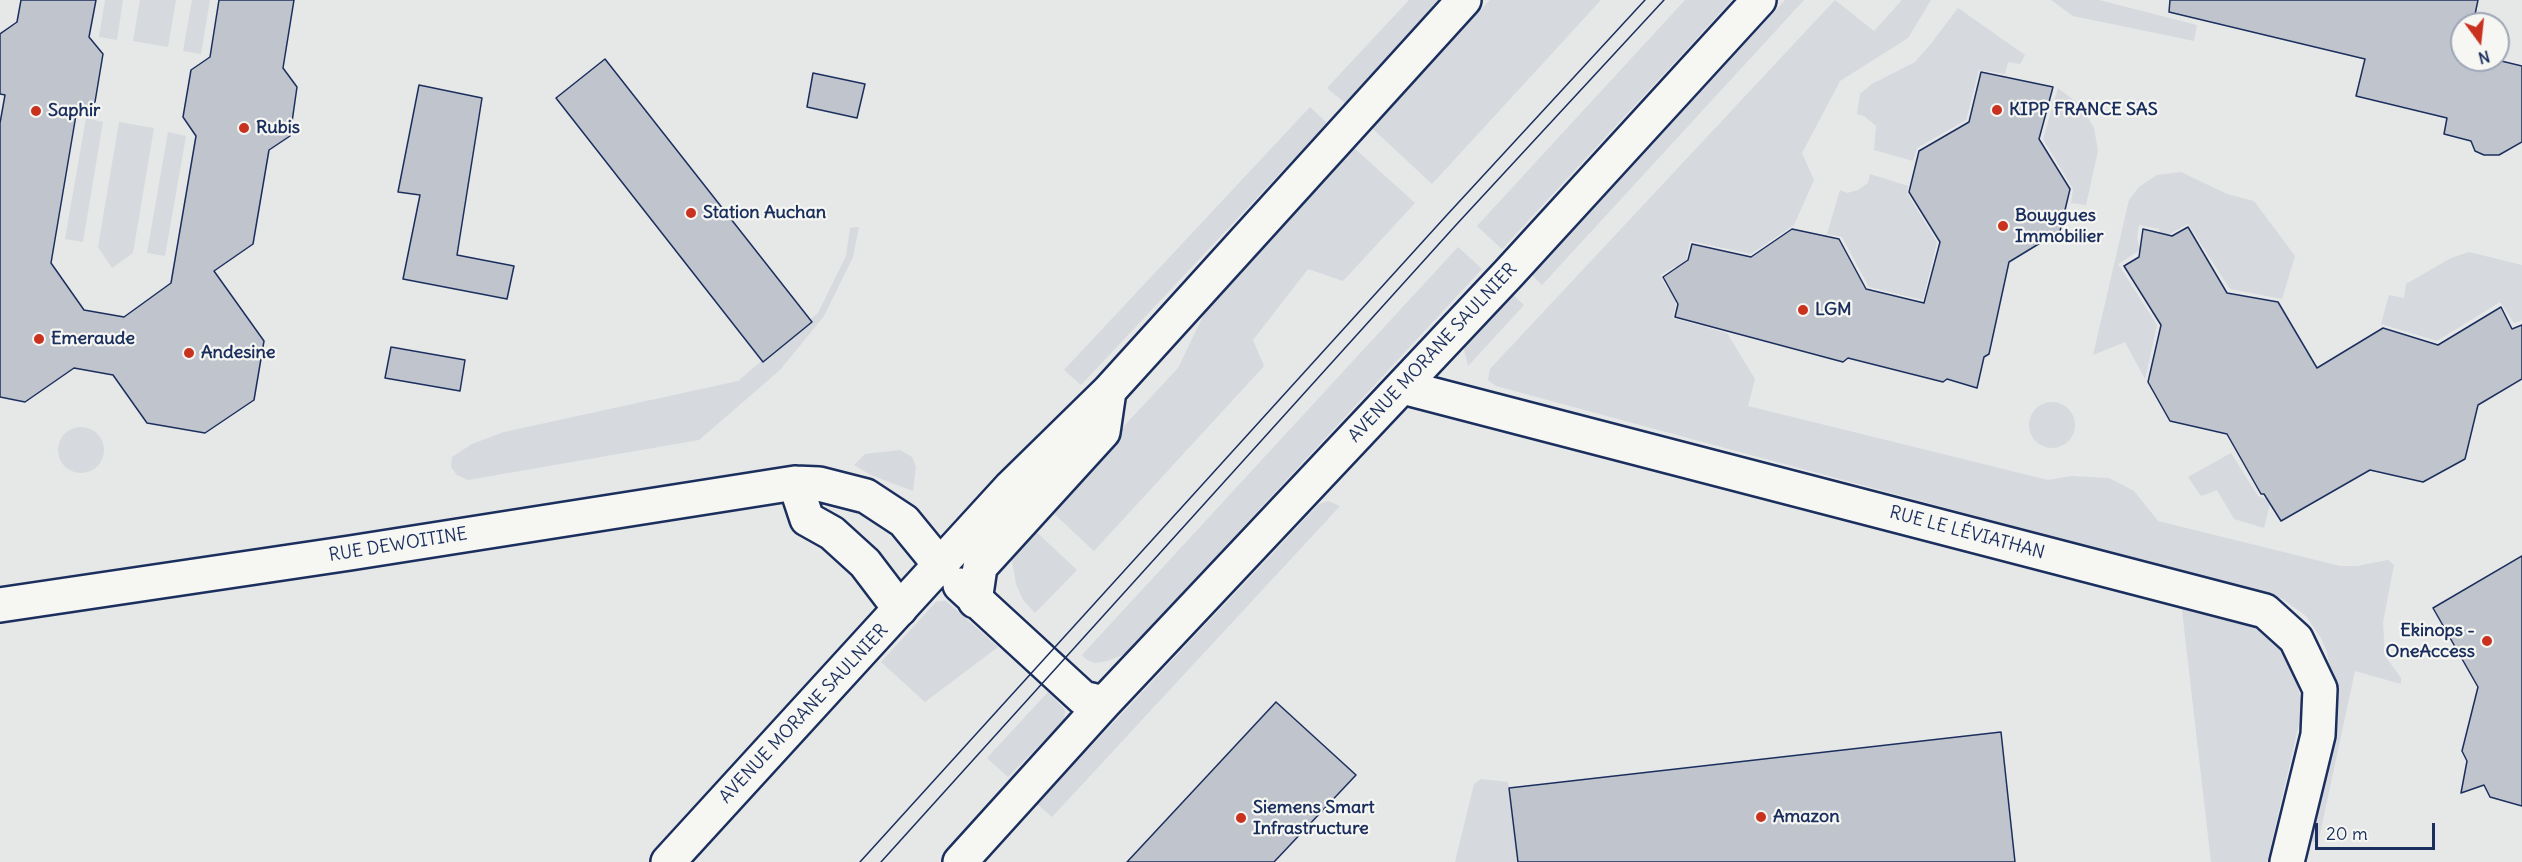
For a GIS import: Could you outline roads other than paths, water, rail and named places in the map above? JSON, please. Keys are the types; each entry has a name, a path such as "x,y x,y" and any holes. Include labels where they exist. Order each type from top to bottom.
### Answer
{"main road":[{"name":"AVENUE MORANE SAULNIER","path":"668,862 1011,487 1109,391 1464,0"},
{"name":"AVENUE MORANE SAULNIER","path":"960,862 1104,703 1403,387 1759,0"},
{"name":"RUE LE LÉVIATHAN","path":"1403,387 2265,611 2296,639 2320,688 2318,735 2287,862"},
{"path":"975,601 980,567 1103,432 1109,391"},
{"path":"795,483 807,519 832,533 865,563 900,609"},
{"name":"RUE DEWOITINE","path":"0,604 350,553 795,483 819,484 866,496 904,521 940,565"},
{"path":"940,565 975,601 1083,698 1104,703"}],"tram line":[{"path":"860,862 1645,0"},
{"path":"881,862 1456,225 1664,0"}],"place":[{"name":"KIPP FRANCE SAS","path":"1997,110"},
{"name":"Saphir","path":"36,111"},
{"name":"Rubis","path":"244,128"},
{"name":"Station Auchan","path":"691,213"},
{"name":"Bouygues Immobilier","path":"2003,226"},
{"name":"LGM","path":"1803,310"},
{"name":"Emeraude","path":"39,339"},
{"name":"Andesine","path":"189,353"},
{"name":"Ekinops - OneAccess","path":"2487,641"},
{"name":"Amazon","path":"1761,817"},
{"name":"Siemens Smart Infrastructure","path":"1241,818"}]}
